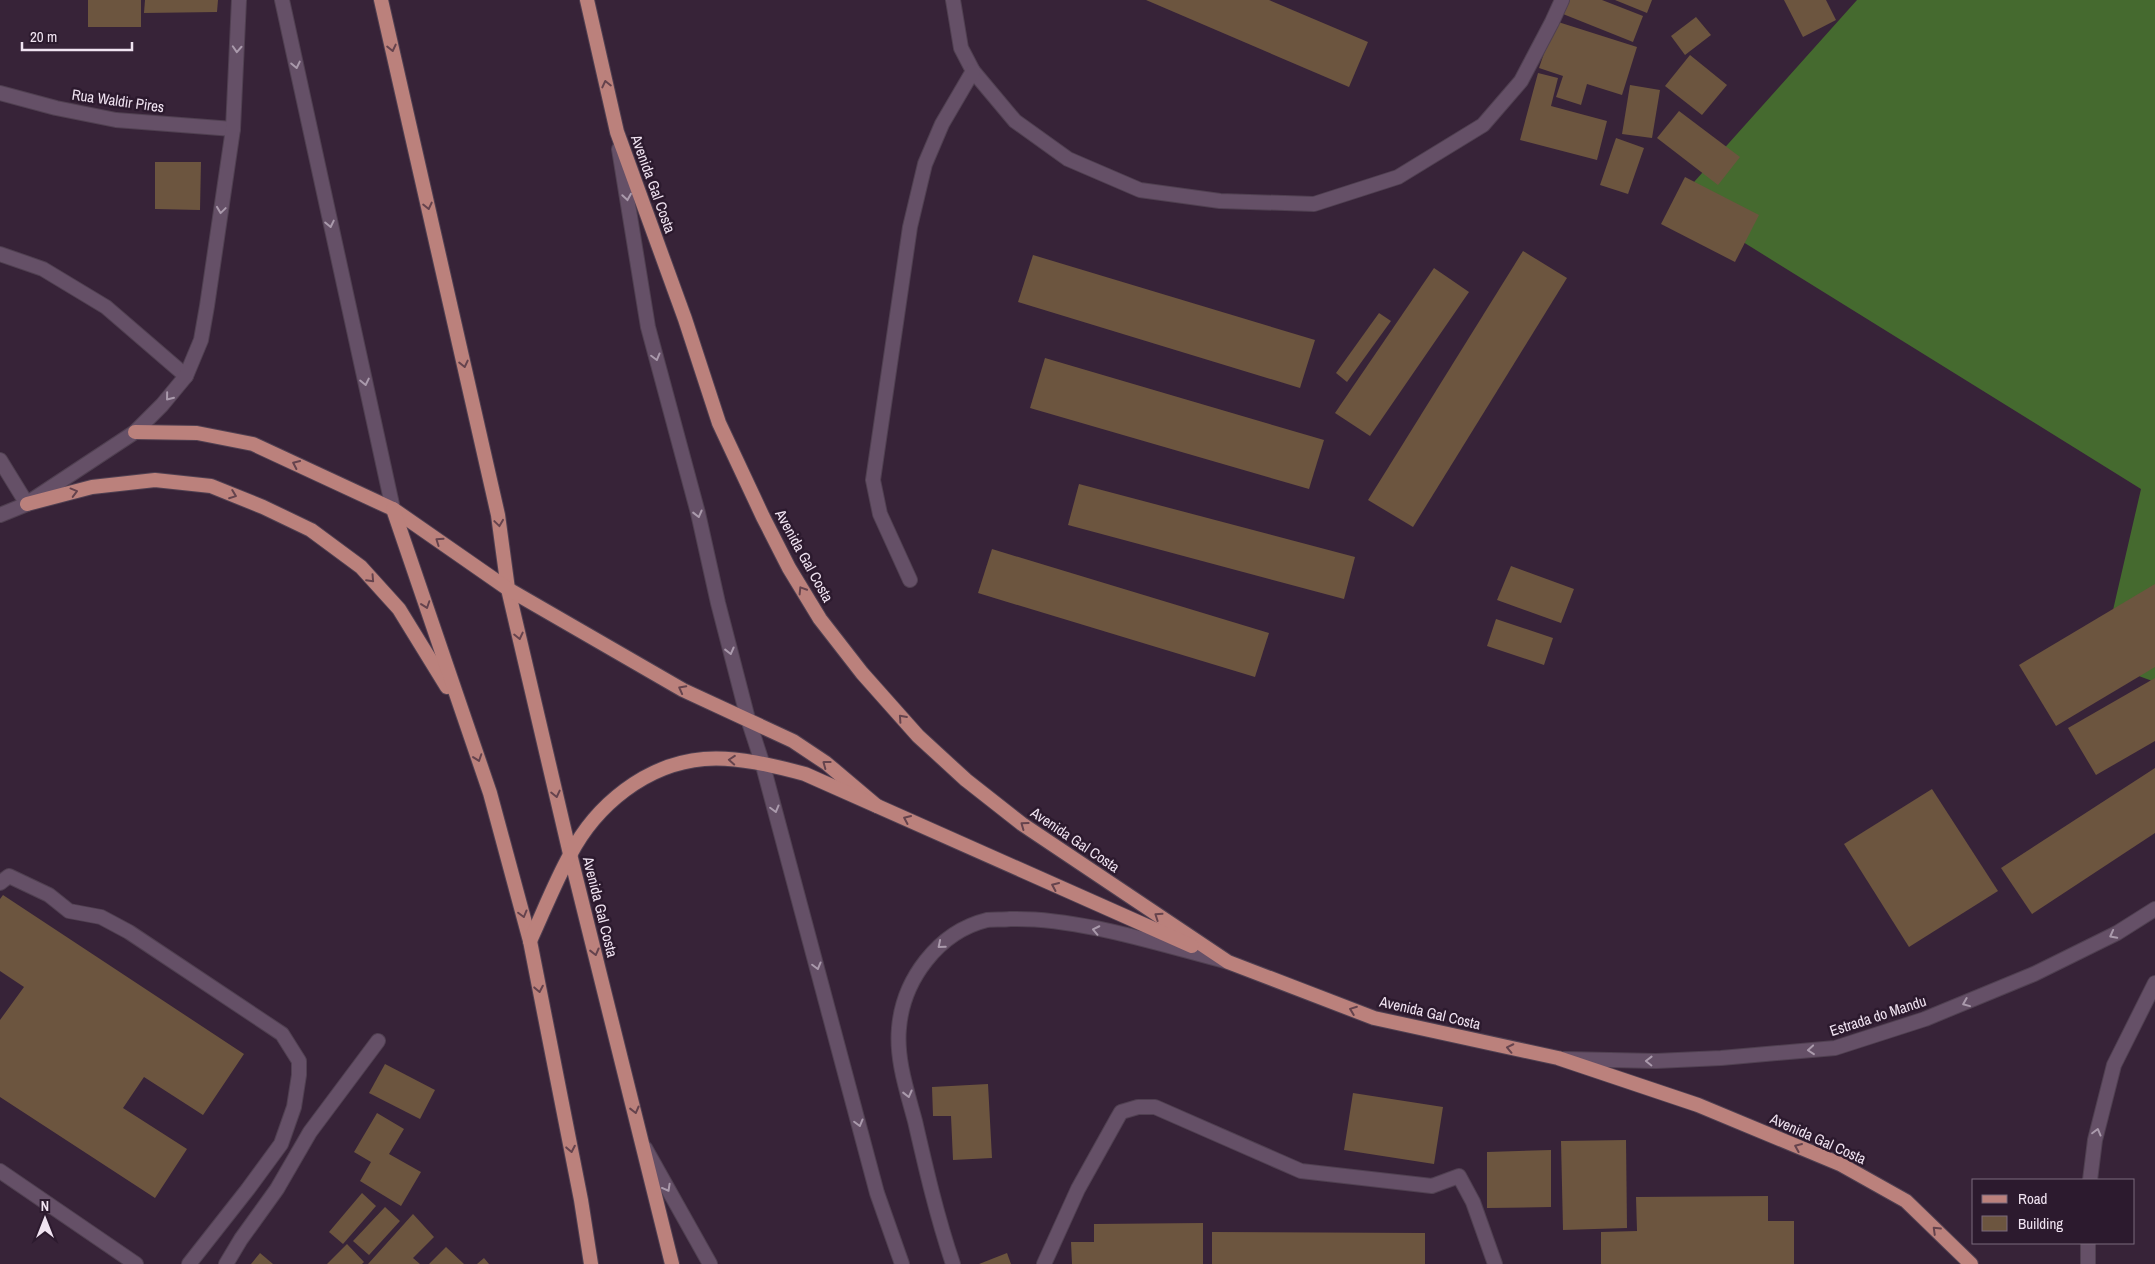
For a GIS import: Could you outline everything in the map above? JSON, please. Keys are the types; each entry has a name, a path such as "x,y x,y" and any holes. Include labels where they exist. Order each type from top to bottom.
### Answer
{"main road":[{"name":"Avenida Gal Costa","path":"381,0 498,515 508,589 570,854 644,1145 672,1264"},
{"name":"Avenida Gal Costa","path":"587,0 616,132 685,319 719,423 789,568 820,618 862,673 918,736 966,780 1022,824 1228,962 1374,1018 1558,1058 1698,1105 1840,1164 1906,1201 1971,1264"},
{"path":"135,432 197,433 253,444 393,510 508,589 684,690 793,741 826,763 877,806"},
{"path":"27,504 92,487 155,480 211,486 263,507 311,530 361,567 399,609 462,712"},
{"path":"393,510 490,793 530,942 581,1200 591,1264"},
{"path":"530,942 570,854 596,815 627,788 667,767 704,759 762,762 805,774 1228,962"}],"street":[{"path":"0,515 27,504 135,432 162,405 186,376 201,340 233,129 239,0"},
{"path":"282,0 393,510"},
{"path":"953,0 961,48 973,71 1015,121 1068,159 1140,190 1220,201 1314,204 1398,177 1482,125 1521,81 1562,0"},
{"path":"910,580 880,514 873,480 910,227 923,173 942,124 973,71"},
{"name":"Rua Waldir Pires","path":"0,93 56,108 116,120 233,129"},
{"path":"616,132 648,327 698,512 718,603 748,719 762,762 877,1192 902,1264"},
{"path":"0,254 43,269 106,307 186,376"},
{"path":"0,460 27,504"},
{"path":"0,883 9,876 49,895 69,911 101,917 130,932 282,1034 299,1061 299,1075 294,1107 281,1144 248,1190 188,1264"},
{"name":"Estrada do Mandu","path":"1558,1058 1656,1061 1712,1059 1835,1048 1925,1020 2034,974 2117,933 2155,910"},
{"path":"953,1264 942,1230 901,1066 899,1029 906,992 932,953 955,934 987,920 1023,919 1058,922 1135,938 1228,962"},
{"path":"2090,1179 2094,1140 2114,1065 2155,983"},
{"path":"226,1264 241,1239 277,1190 310,1132 378,1041"},
{"path":"1044,1264 1078,1190 1121,1112 1138,1107 1155,1107 1302,1171 1432,1186 1459,1176 1473,1202 1495,1264"},
{"path":"644,1145 710,1264"},
{"path":"0,1171 136,1264"},
{"path":"2088,1244 2088,1264"}],"green space":[{"path":"1857,0 2155,0 2155,682 2101,662 2141,489 1677,201"}],"building":[{"path":"88,0 141,0 141,27 88,27"},
{"path":"145,0 218,0 217,12 144,13"},
{"path":"1146,0 1269,0 1368,42 1349,87"},
{"path":"1568,0 1602,0 1643,16 1633,42 1563,14"},
{"path":"1615,0 1652,0 1647,13"},
{"path":"1784,0 1826,0 1836,20 1803,37"},
{"path":"1696,17 1711,35 1685,55 1671,36"},
{"path":"1555,21 1637,47 1622,95 1587,84 1581,105 1556,97 1563,76 1539,68"},
{"path":"1690,55 1727,85 1702,115 1665,86"},
{"path":"1538,73 1558,78 1551,106 1607,121 1597,160 1520,140"},
{"path":"1630,85 1660,90 1652,138 1622,134"},
{"path":"1679,111 1740,157 1718,185 1657,138"},
{"path":"1616,138 1644,148 1628,194 1600,185"},
{"path":"155,162 201,162 200,210 155,209"},
{"path":"1685,177 1759,215 1735,262 1661,224"},
{"path":"1523,251 1567,278 1413,527 1368,500"},
{"path":"1033,255 1315,340 1300,388 1018,302"},
{"path":"1434,268 1469,292 1370,436 1335,413"},
{"path":"1379,313 1391,321 1347,382 1336,373"},
{"path":"1045,358 1324,440 1309,489 1030,408"},
{"path":"1079,484 1355,557 1344,599 1068,525"},
{"path":"992,549 1269,633 1255,677 978,593"},
{"path":"1511,566 1574,589 1561,623 1497,600"},
{"path":"2155,584 2155,667 2056,726 2019,665"},
{"path":"1496,619 1553,638 1544,665 1487,646"},
{"path":"2155,678 2155,741 2096,775 2068,728"},
{"path":"2155,768 2155,833 2032,914 2001,868"},
{"path":"1932,789 1998,891 1909,947 1844,844"},
{"path":"3,895 244,1054 203,1115 144,1077 123,1108 187,1149 155,1198 0,1097 0,1020 24,987 0,971 0,899"},
{"path":"385,1064 435,1090 420,1119 369,1093"},
{"path":"988,1084 992,1158 953,1160 951,1116 933,1116 932,1087"},
{"path":"1353,1093 1443,1107 1434,1164 1344,1150"},
{"path":"377,1113 404,1129 389,1154 421,1172 401,1206 360,1181 371,1162 354,1152"},
{"path":"1626,1140 1627,1228 1563,1230 1561,1141"},
{"path":"1551,1150 1551,1207 1487,1208 1487,1152"},
{"path":"362,1193 376,1206 343,1244 329,1232"},
{"path":"1768,1196 1768,1221 1794,1221 1794,1264 1601,1264 1601,1232 1637,1231 1636,1197"},
{"path":"385,1207 400,1221 369,1255 353,1241"},
{"path":"413,1214 434,1237 413,1258 420,1264 368,1264"},
{"path":"1203,1223 1203,1264 1072,1264 1071,1242 1094,1242 1094,1224"},
{"path":"1212,1232 1425,1233 1425,1264 1212,1264"},
{"path":"347,1244 364,1262 362,1264 327,1264"},
{"path":"446,1247 464,1264 429,1264"},
{"path":"260,1253 273,1264 251,1264"},
{"path":"1007,1253 1011,1264 979,1264"},
{"path":"484,1258 489,1264 477,1264"}]}
